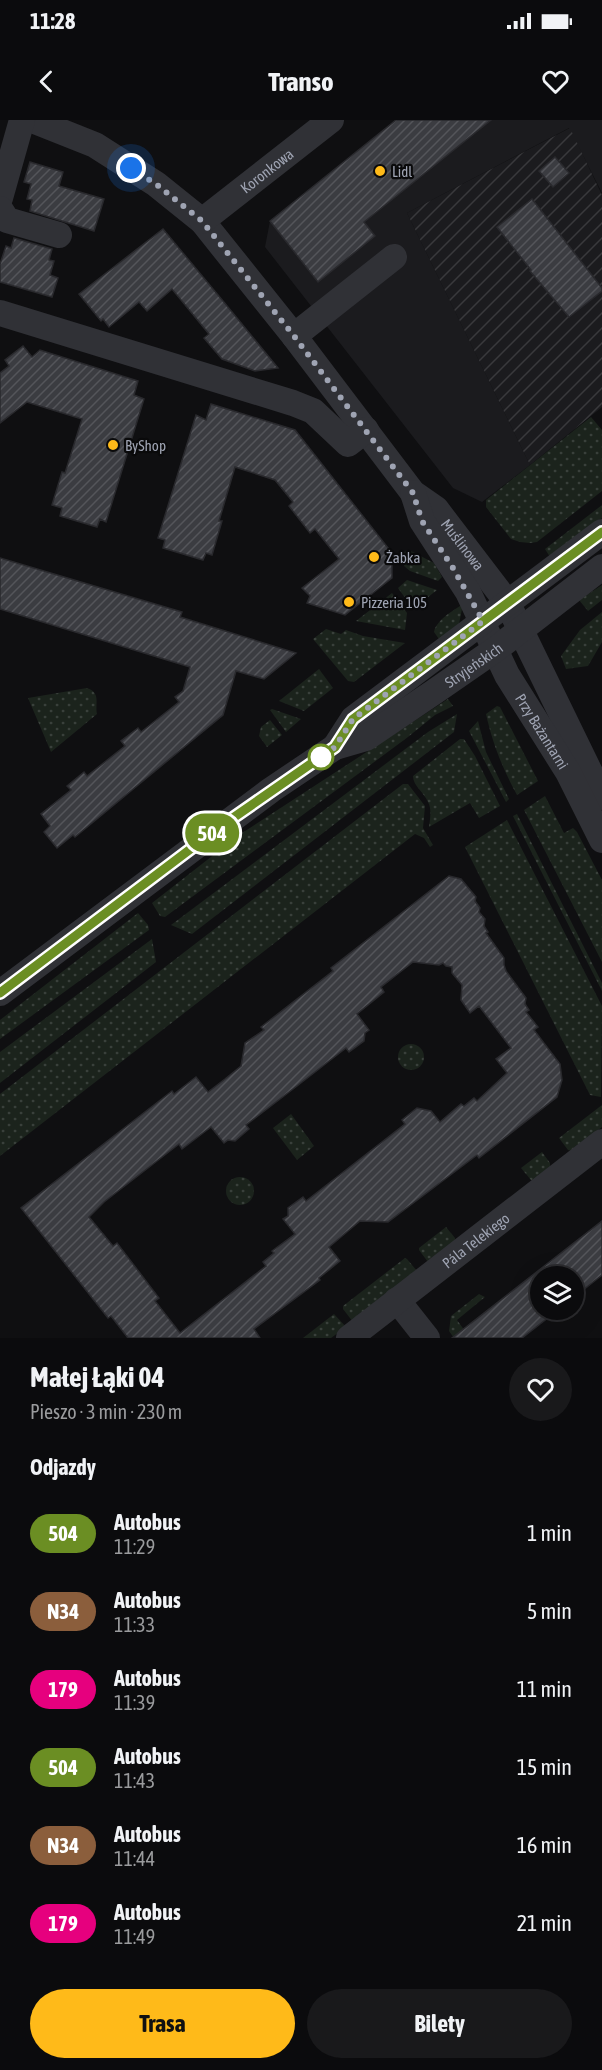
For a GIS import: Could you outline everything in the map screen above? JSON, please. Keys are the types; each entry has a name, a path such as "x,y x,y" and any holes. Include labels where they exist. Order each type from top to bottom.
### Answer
{"street":[{"path":"0,198 22,120"},
{"name":"Muślinowa","path":"32,120 95,145 156,184 202,221 294,336 413,493 436,509 507,602"},
{"name":"Koronkowa","path":"202,221 329,121"},
{"path":"0,209 7,220 59,235"},
{"path":"294,336 394,257"},
{"path":"4,318 293,403 313,411 348,444 366,430"},
{"name":"Muślinowa","path":"413,493 422,521 453,568 483,621"},
{"name":"Stryjeńskich","path":"335,747 353,719 602,532"},
{"name":"Stryjeńskich","path":"0,993 217,829 335,747 366,738 495,650 602,567"},
{"name":"Przy Bażantarni","path":"507,602 602,797"},
{"name":"Przy Bażantarni","path":"483,621 495,650 526,707 568,772 602,840"},
{"name":"Pála Telekiego","path":"348,1338 602,1142"},
{"path":"397,1300 427,1338"}],"shaded area":[{"path":"396,120 602,120 602,193 569,128 407,213 530,465 482,502 453,488 265,247 270,221"},
{"path":"570,128 602,195 602,407 530,465 407,213"},
{"path":"591,417 602,430 602,491 537,542 520,542 511,539 486,507 486,500"},
{"path":"602,505 602,518 550,557 545,549"},
{"path":"409,550 434,563 442,577 438,581 410,571 404,566 404,552"},
{"path":"407,580 437,590 413,609 398,588"},
{"path":"602,585 602,600 588,611 579,600"},
{"path":"392,593 407,613 405,630 356,621"},
{"path":"463,604 459,624 441,642 434,632 438,623"},
{"path":"602,612 602,642 588,666 566,669 561,656 580,630"},
{"path":"326,629 341,634 346,630 363,636 405,643 354,682 348,681 313,639"},
{"path":"319,669 333,688 304,711 279,701"},
{"path":"87,688 96,696 97,714 51,752 28,698"},
{"path":"448,699 453,706 435,715 165,917 160,916 152,903 239,835"},
{"path":"497,706 500,707 538,781 517,795 499,756 486,714"},
{"path":"270,710 301,719 286,732"},
{"path":"457,714 454,732 192,934 171,925 428,732"},
{"path":"270,720 282,735 267,747 259,736 261,727"},
{"path":"478,721 486,752 509,799 506,802 469,731"},
{"path":"460,739 464,739 475,756 500,806 479,818 470,803 429,827 429,805 413,776"},
{"path":"403,784 408,784 425,806 423,828 433,845 430,847 424,838 415,834 0,1156 0,1094"},
{"path":"545,796 564,833 573,828 577,832 602,880 602,962 524,810"},
{"path":"517,814 602,983 602,991 513,816"},
{"path":"507,820 602,1006 601,1097 590,1095 465,847"},
{"path":"138,913 148,925 149,930 0,1039 0,1020"},
{"path":"152,939 156,962 0,1083 0,1052"},
{"path":"411,1044 420,1048 424,1057 420,1066 411,1070 402,1066 398,1057 402,1048"},
{"path":"602,1105 602,1127 572,1151 568,1150 559,1138"},
{"path":"291,1114 314,1146 297,1160 273,1128"},
{"path":"542,1152 550,1163 550,1168 535,1180 531,1180 521,1168"},
{"path":"240,1177 250,1181 254,1191 250,1201 240,1205 230,1201 226,1191 230,1181"},
{"path":"446,1227 455,1238 455,1242 428,1262 419,1248"},
{"path":"405,1258 417,1271 353,1322 343,1306"},
{"path":"479,1294 485,1297 457,1320 470,1338 454,1338 449,1331 451,1316"},
{"path":"334,1314 346,1327 331,1338 303,1338"}],"building":[{"name":"Lidl","path":"396,120 491,120 364,222 375,236 318,282 270,221"},
{"path":"555,157 569,173 553,187 539,171"},
{"path":"30,162 63,172 59,186 104,199 94,231 30,211 32,200 27,199 31,184 24,182"},
{"path":"532,199 602,288 602,291 569,317 497,227"},
{"path":"163,229 278,368 255,371 222,359 204,338 209,334 172,289 147,311 139,302 109,327 103,319 101,321 79,294"},
{"path":"14,238 52,249 49,260 54,261 50,275 58,278 52,297 0,282 0,264 6,246 11,248"},
{"path":"23,346 32,357 40,350 138,381 134,395 144,399 106,522 100,519 97,527 60,516 62,508 52,505 82,419 27,402 0,423 0,373 9,366 5,360"},
{"path":"211,404 295,430 392,553 392,578 345,615 307,603 310,596 302,588 339,559 315,529 310,533 289,506 293,502 275,480 235,467 219,521 222,521 212,555 206,553 203,560 163,548 165,540 158,538 196,415 206,420"},
{"path":"0,558 182,612 180,617 296,653 264,679 236,671 223,715 75,837 73,835 57,848 44,832 50,826 41,814 71,790 67,786 84,772 87,776 125,746 121,741 138,728 141,732 179,702 175,697 183,691 190,667 0,609"},
{"path":"449,876 461,879 476,897 479,912 485,919 484,926 488,932 486,933 504,958 506,971 526,998 525,1004 529,1010 526,1012 538,1027 534,1030 560,1064 562,1080 557,1097 479,1158 477,1155 388,1222 360,1221 329,1247 340,1261 319,1278 320,1280 254,1329 260,1338 128,1338 111,1316 108,1318 21,1208 172,1091 174,1094 196,1077 208,1092 225,1079 241,1066 245,1043 264,1030 261,1027 333,971 331,968","holes":["413,962 439,965 443,963 452,967 452,973 462,985 461,1000 470,1013 479,1006 511,1048 496,1059 507,1073 477,1101 474,1098 464,1106 461,1104 440,1122 431,1111 417,1108 402,1120 405,1124 306,1201 303,1197 288,1208 288,1216 283,1219 295,1234 272,1251 274,1253 263,1262 266,1266 180,1333 155,1301 159,1298 117,1243 113,1246 89,1217 104,1202 179,1144 182,1149 211,1127 224,1143 228,1140 235,1141 249,1129 246,1125 346,1048 349,1052 364,1041 365,1033 369,1030 357,1014 384,992 381,987"]},
{"path":"602,1221 602,1275 584,1289 584,1266 544,1266"},
{"path":"530,1277 530,1320 545,1320 522,1338 452,1338"}],"bus line":[{"name":"504","path":"0,993 217,829 335,747 353,719 602,532"}],"place":[{"name":"Lidl","path":"380,171"},
{"name":"ByShop","path":"113,445"},
{"name":"Żabka","path":"374,557"},
{"name":"Pizzeria 105","path":"349,602"}],"route":[{"path":"131,168 156,184 202,221 294,336 413,493 422,521 468,592 483,621 353,719 335,747 321,757"}]}
